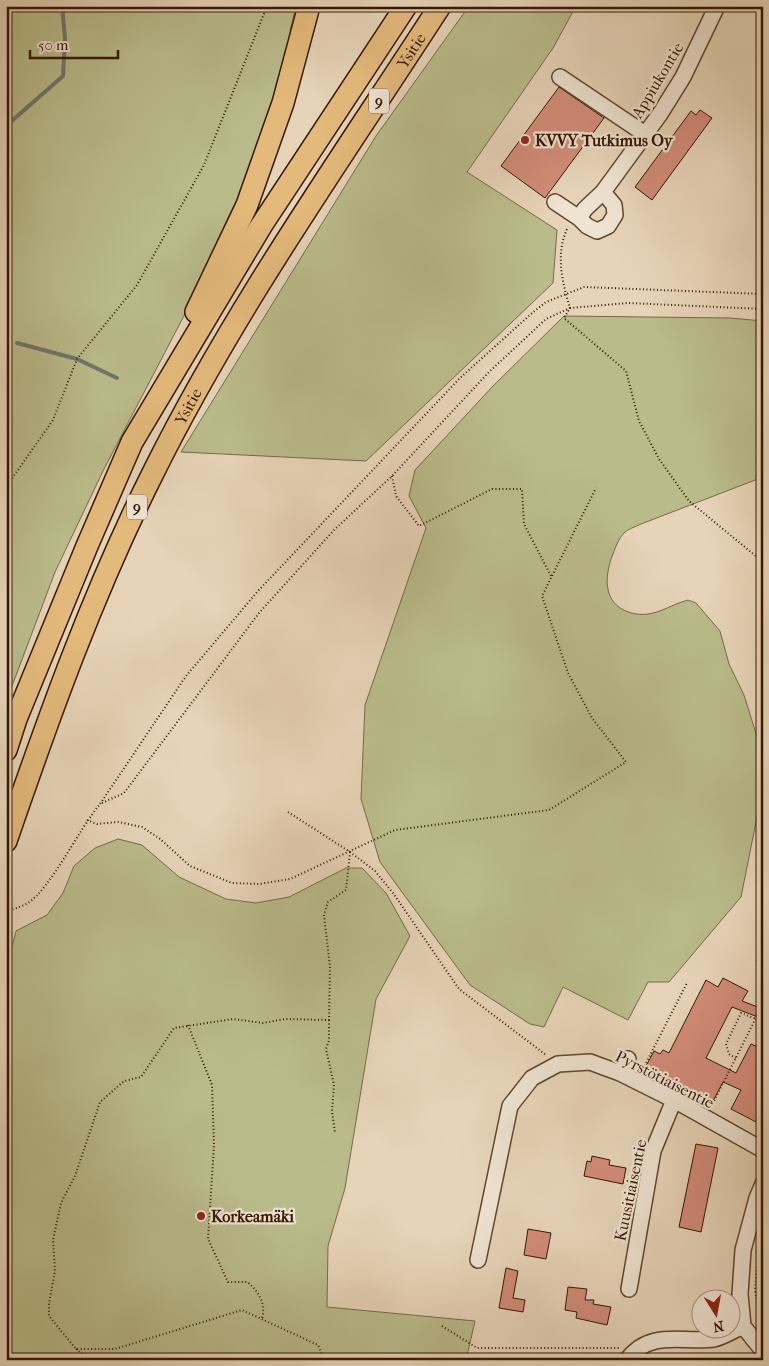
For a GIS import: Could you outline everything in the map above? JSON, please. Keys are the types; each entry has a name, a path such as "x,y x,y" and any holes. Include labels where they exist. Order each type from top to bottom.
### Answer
{"highway":[{"path":"132,442 247,205 284,103 309,6"},
{"name":"Ysitie","path":"6,750 16,719 79,564 132,442 261,226 406,6"},
{"name":"Ysitie","path":"6,841 42,736 114,556 154,471 250,300 440,6"}],"street":[{"name":"Appiukontie","path":"575,221 603,192 683,78 717,6"},
{"path":"560,77 645,134"},
{"path":"555,202 575,221 597,231 608,226 615,215 614,205 603,192"},
{"path":"620,1073 628,1059"},
{"name":"Pyrstötiaisentie","path":"478,1260 510,1106 532,1078 558,1064 590,1062 620,1073 674,1100 763,1150"},
{"name":"Kuusitiaisentie","path":"629,1289 653,1151 674,1100"},
{"path":"740,1288 743,1250 756,1198 763,1184"},
{"path":"742,1326 763,1350"},
{"path":"631,1354 653,1340 715,1338"}],"path":[{"path":"6,487 53,420 77,359 137,285 204,165 267,6"},
{"path":"575,221 562,238 560,256 565,293 570,308 564,318 626,371 639,422 659,459 689,501 763,562"},
{"path":"6,912 29,902 43,889 87,820 100,804 186,676 258,591 460,378 530,314 546,302 584,287 763,294"},
{"path":"100,804 124,793 259,613 334,530 392,476 489,372 546,319 570,308 628,303 763,309"},
{"path":"392,476 396,496 419,526 492,489 522,489 524,524 552,578"},
{"path":"87,820 97,824 118,822 142,827 159,838 190,866 232,883 259,884 290,879 395,830 549,810 626,762 592,718 568,673 542,596 596,488"},
{"path":"288,812 350,852 375,871 393,893 459,989 558,1064"},
{"path":"335,1133 332,1105 334,1085 326,1050 329,1020 330,967 324,915 328,902 346,890 350,852"},
{"path":"757,961 763,951"},
{"path":"636,1082 687,984"},
{"path":"706,1118 762,1006"},
{"path":"736,1058 728,1054 726,1044 741,1013 756,1019"},
{"path":"90,1360 76,1348 49,1316 49,1303 55,1271 53,1240 61,1203 75,1176 100,1102 124,1081 141,1077 174,1028 233,1019 263,1023 284,1019 329,1020"},
{"path":"188,1025 212,1085 214,1145 208,1238 228,1282 247,1282 259,1291 263,1313 262,1319"},
{"path":"761,1239 755,1291 763,1323"},
{"path":"76,1348 114,1349 242,1310 318,1345 324,1360"},
{"path":"442,1326 477,1348 631,1354"}],"green space":[{"path":"6,6 296,6 290,31 296,33 253,169 224,239 103,471 55,572 6,702"},
{"path":"469,6 576,6 553,48 467,172 557,230 553,283 366,461 181,452 376,136"},
{"path":"564,316 730,318 763,321 763,477 630,529 619,540 610,564 607,582 608,591 612,599 617,606 625,611 636,614 650,614 688,600 696,603 720,631 729,664 744,695 763,756 763,787 741,897 669,982 648,982 628,1020 563,987 544,1027 530,1024 470,985 380,862 361,799 365,705 426,528 409,496 415,470 493,386"},
{"path":"118,839 142,845 179,877 226,899 256,903 289,897 346,868 362,868 386,893 410,936 376,999 345,1188 328,1246 327,1307 475,1321 466,1360 6,1360 6,972 16,931 47,915 63,893 74,866 95,848"}],"building":[{"path":"559,87 604,118 545,198 501,166"},
{"path":"700,110 712,118 652,200 635,187 691,111 696,115"},
{"path":"723,978 748,991 742,1001 763,1009 763,1019 732,1007 706,1058 736,1073 751,1044 763,1049 763,1109 756,1122 731,1109 741,1090 723,1082 713,1101 646,1066 654,1051 660,1054 663,1050 669,1053 706,980 718,987"},
{"path":"696,1144 718,1148 701,1232 679,1227"},
{"path":"592,1156 610,1160 609,1165 626,1168 623,1184 584,1176 587,1161 591,1162"},
{"path":"528,1229 551,1233 546,1259 524,1255"},
{"path":"506,1268 518,1271 513,1298 525,1300 523,1312 499,1308"},
{"path":"568,1287 587,1289 585,1300 594,1300 593,1304 611,1307 607,1325 576,1318 577,1312 565,1310"}],"waterway":[{"path":"6,126 63,76 65,38 62,6"},
{"path":"17,343 77,359 117,378"}],"place":[{"name":"KVVY Tutkimus Oy","path":"525,140"},
{"name":"Korkeamäki","path":"201,1216"}]}
